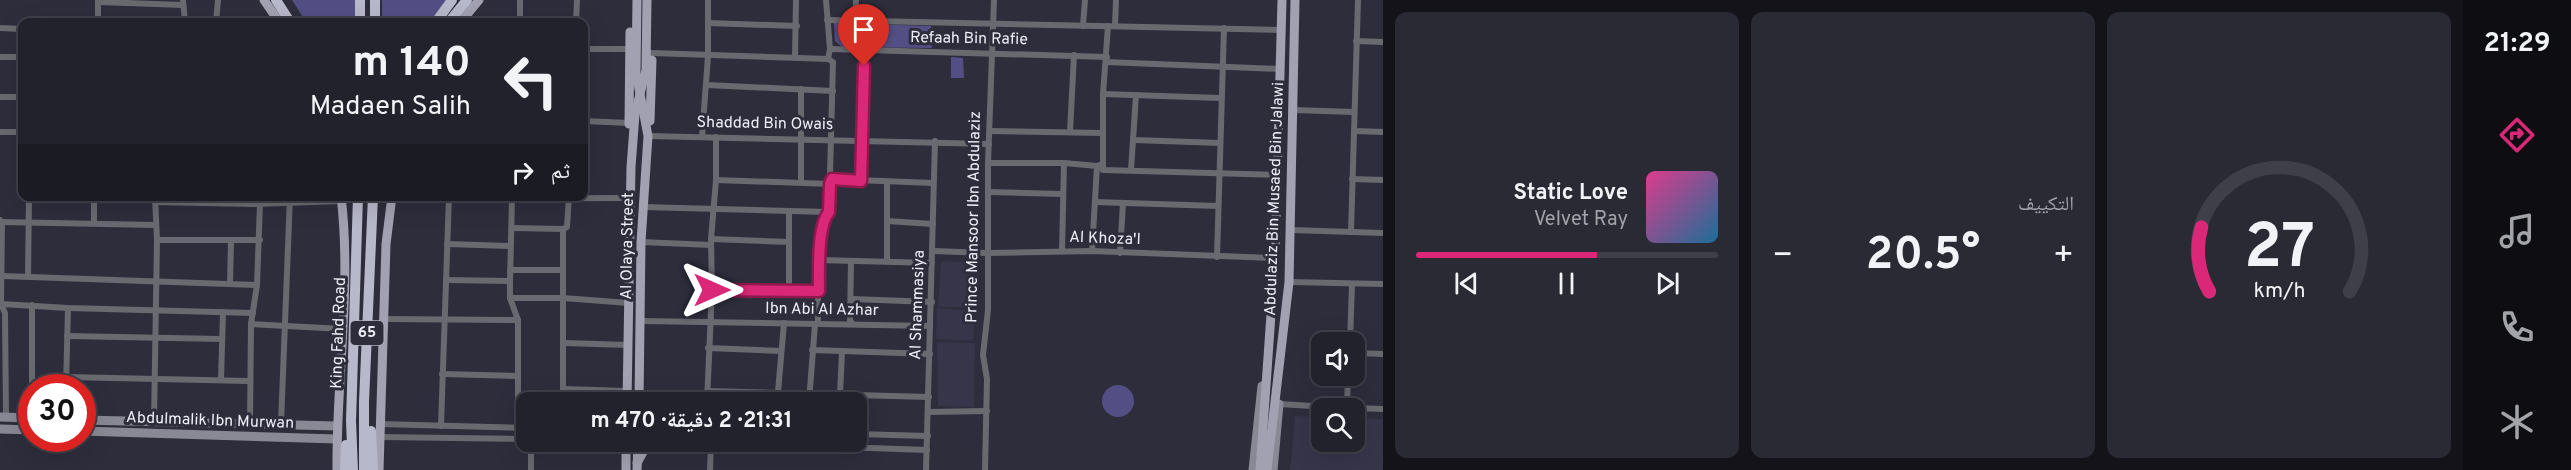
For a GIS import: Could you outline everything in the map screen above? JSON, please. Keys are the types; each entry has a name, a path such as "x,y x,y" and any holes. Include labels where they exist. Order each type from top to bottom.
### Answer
{"highway":[{"path":"276,0 287,18"},
{"path":"284,0 295,18"},
{"path":"360,0 360,18"},
{"path":"375,0 375,18"},
{"path":"439,18 452,0"},
{"path":"452,18 467,0"},
{"name":"King Fahd Road","path":"354,470 351,421 357,201"},
{"name":"King Fahd Road","path":"364,470 369,264 376,201"},
{"path":"364,402 370,413 373,470"},
{"path":"345,470 346,437 351,421"}],"main road":[{"path":"264,0 276,18"},
{"path":"464,18 479,0"},
{"path":"631,0 629,123 631,167"},
{"name":"Al Olaya Street","path":"637,0 636,73 648,136 641,242 642,321 639,392"},
{"name":"Al Olaya Street","path":"627,392 631,167 635,114 646,70 647,0"},
{"path":"648,136 652,0"},
{"name":"Abdulaziz Bin Musaed Bin Jalawi","path":"1260,470 1275,258 1282,0"},
{"name":"Abdulaziz Bin Musaed Bin Jalawi","path":"1267,470 1276,375 1284,332 1289,282 1295,0"},
{"path":"1295,32 1300,18 1301,0"},
{"path":"337,470 337,426 343,329 344,224 341,201"},
{"path":"379,470 382,319 386,244 392,201"},
{"path":"626,452 626,470"},
{"path":"637,466 644,452"}],"street":[{"path":"216,18 218,0"},
{"path":"520,0 520,18"},
{"path":"576,18 577,0"},
{"path":"702,137 707,85 708,0"},
{"path":"795,57 796,0"},
{"path":"810,392 819,291 819,260 824,218 829,212 833,91 826,0"},
{"path":"855,20 856,0"},
{"name":"Prince Mansoor Ibn Abdulaziz","path":"985,470 987,379 983,355 988,310 986,253 994,0"},
{"path":"1083,26 1085,0"},
{"path":"1115,26 1116,0"},
{"path":"1350,232 1358,0"},
{"path":"98,18 98,1 183,3 185,18"},
{"path":"826,20 1281,30"},
{"path":"708,22 796,26"},
{"path":"1092,251 1095,202 1101,167 1108,26"},
{"path":"0,28 18,28"},
{"path":"1217,257 1220,98 1224,28"},
{"path":"1356,41 1383,42"},
{"path":"588,49 630,49"},
{"name":"Refaah Bin Rafie","path":"830,49 1074,55 1106,60 1280,69"},
{"path":"861,181 865,51"},
{"path":"652,53 830,60"},
{"path":"1070,132 1074,55"},
{"path":"0,57 18,57"},
{"path":"707,85 833,91"},
{"path":"801,89 801,182"},
{"path":"1103,93 1220,98"},
{"path":"1131,170 1136,95"},
{"path":"0,97 18,98"},
{"path":"1293,110 1354,112"},
{"path":"588,121 629,123"},
{"path":"990,131 1103,134"},
{"path":"1354,131 1383,132"},
{"path":"0,132 18,132"},
{"name":"Shaddad Bin Owais","path":"648,136 831,138 989,144"},
{"path":"707,392 716,137"},
{"path":"1134,140 1220,143"},
{"name":"Al Shammasiya","path":"926,470 935,141"},
{"path":"988,163 1064,163 1131,170 1277,175"},
{"path":"1062,251 1064,163"},
{"path":"830,184 832,179 933,183"},
{"path":"1352,179 1383,180"},
{"path":"716,180 830,184"},
{"path":"886,261 887,182"},
{"path":"988,192 1062,194"},
{"path":"588,197 631,198"},
{"path":"28,276 29,201"},
{"path":"94,201 94,223"},
{"path":"154,421 158,240 155,225 155,201"},
{"path":"250,423 251,324 257,285 260,240 256,201"},
{"path":"281,423 290,201"},
{"path":"441,426 449,201"},
{"path":"512,201 509,246 510,298 518,320 518,392"},
{"path":"512,228 563,229 567,227 569,201"},
{"path":"1095,202 1218,206"},
{"path":"1120,253 1123,203"},
{"path":"643,207 829,212"},
{"path":"789,211 789,290"},
{"path":"18,418 3,417 1,221 155,225"},
{"path":"887,222 933,224"},
{"path":"563,229 564,392"},
{"path":"1291,230 1383,233"},
{"path":"158,240 260,240"},
{"path":"230,284 231,240"},
{"path":"641,242 789,242"},
{"path":"447,244 509,246"},
{"name":"Al Khoza'I","path":"933,250 986,253 1092,251 1275,258"},
{"path":"819,260 932,263"},
{"path":"851,262 850,321 854,325"},
{"path":"510,270 563,270"},
{"path":"2,276 257,285"},
{"path":"446,280 510,281"},
{"path":"1289,282 1383,284"},
{"path":"1350,332 1352,284"},
{"path":"712,290 819,291"},
{"path":"510,298 563,298 629,303"},
{"path":"852,299 932,302"},
{"path":"1,303 68,308 253,313"},
{"path":"32,305 32,374"},
{"path":"66,374 68,308"},
{"path":"220,380 223,312"},
{"path":"382,319 518,320"},
{"name":"Ibn Abi Al Azhar","path":"642,321 930,326"},
{"path":"778,392 784,323"},
{"path":"251,324 343,329"},
{"path":"1274,470 1284,332"},
{"path":"67,336 222,339"},
{"path":"564,343 628,345"},
{"path":"708,348 781,351"},
{"path":"812,350 930,354"},
{"path":"840,392 842,352"},
{"path":"1365,353 1383,354"},
{"path":"442,374 518,376"},
{"path":"96,377 249,381"},
{"path":"1253,470 1265,378"},
{"path":"564,389 627,392"},
{"path":"867,395 929,397"},
{"path":"1279,404 1311,406"},
{"path":"1365,408 1383,409"},
{"path":"929,412 987,411"},
{"name":"Abdulmalik Ibn Murwan","path":"96,420 337,426"},
{"path":"198,422 198,436"},
{"path":"379,424 516,427"},
{"path":"0,429 18,430"},
{"name":"Abdulmalik Ibn Murwan","path":"96,432 337,439"},
{"path":"867,434 928,436"},
{"path":"379,436 516,439"},
{"path":"867,448 927,450"},
{"path":"531,452 531,470"},
{"path":"710,470 711,452"}],"shaded area":[{"path":"292,0 360,0 359,18 303,18"},
{"path":"382,0 446,0 433,18 382,18"},
{"path":"834,23 931,26 932,48 842,47 835,41"},
{"path":"951,57 963,58 964,78 951,78"},
{"path":"941,261 978,263 980,307 938,307"},
{"path":"937,308 975,311 973,341 936,339"},
{"path":"937,342 975,343 974,407 938,406"},
{"path":"1118,385 1129,390 1134,401 1129,412 1118,417 1107,412 1102,401 1107,390"},
{"path":"1295,416 1311,417 1311,452 1365,452 1365,418 1383,419 1383,470 1290,470"}],"route":[{"path":"712,290 819,291 819,260 824,218 829,212 830,184 832,179 861,181 864,66"}]}
